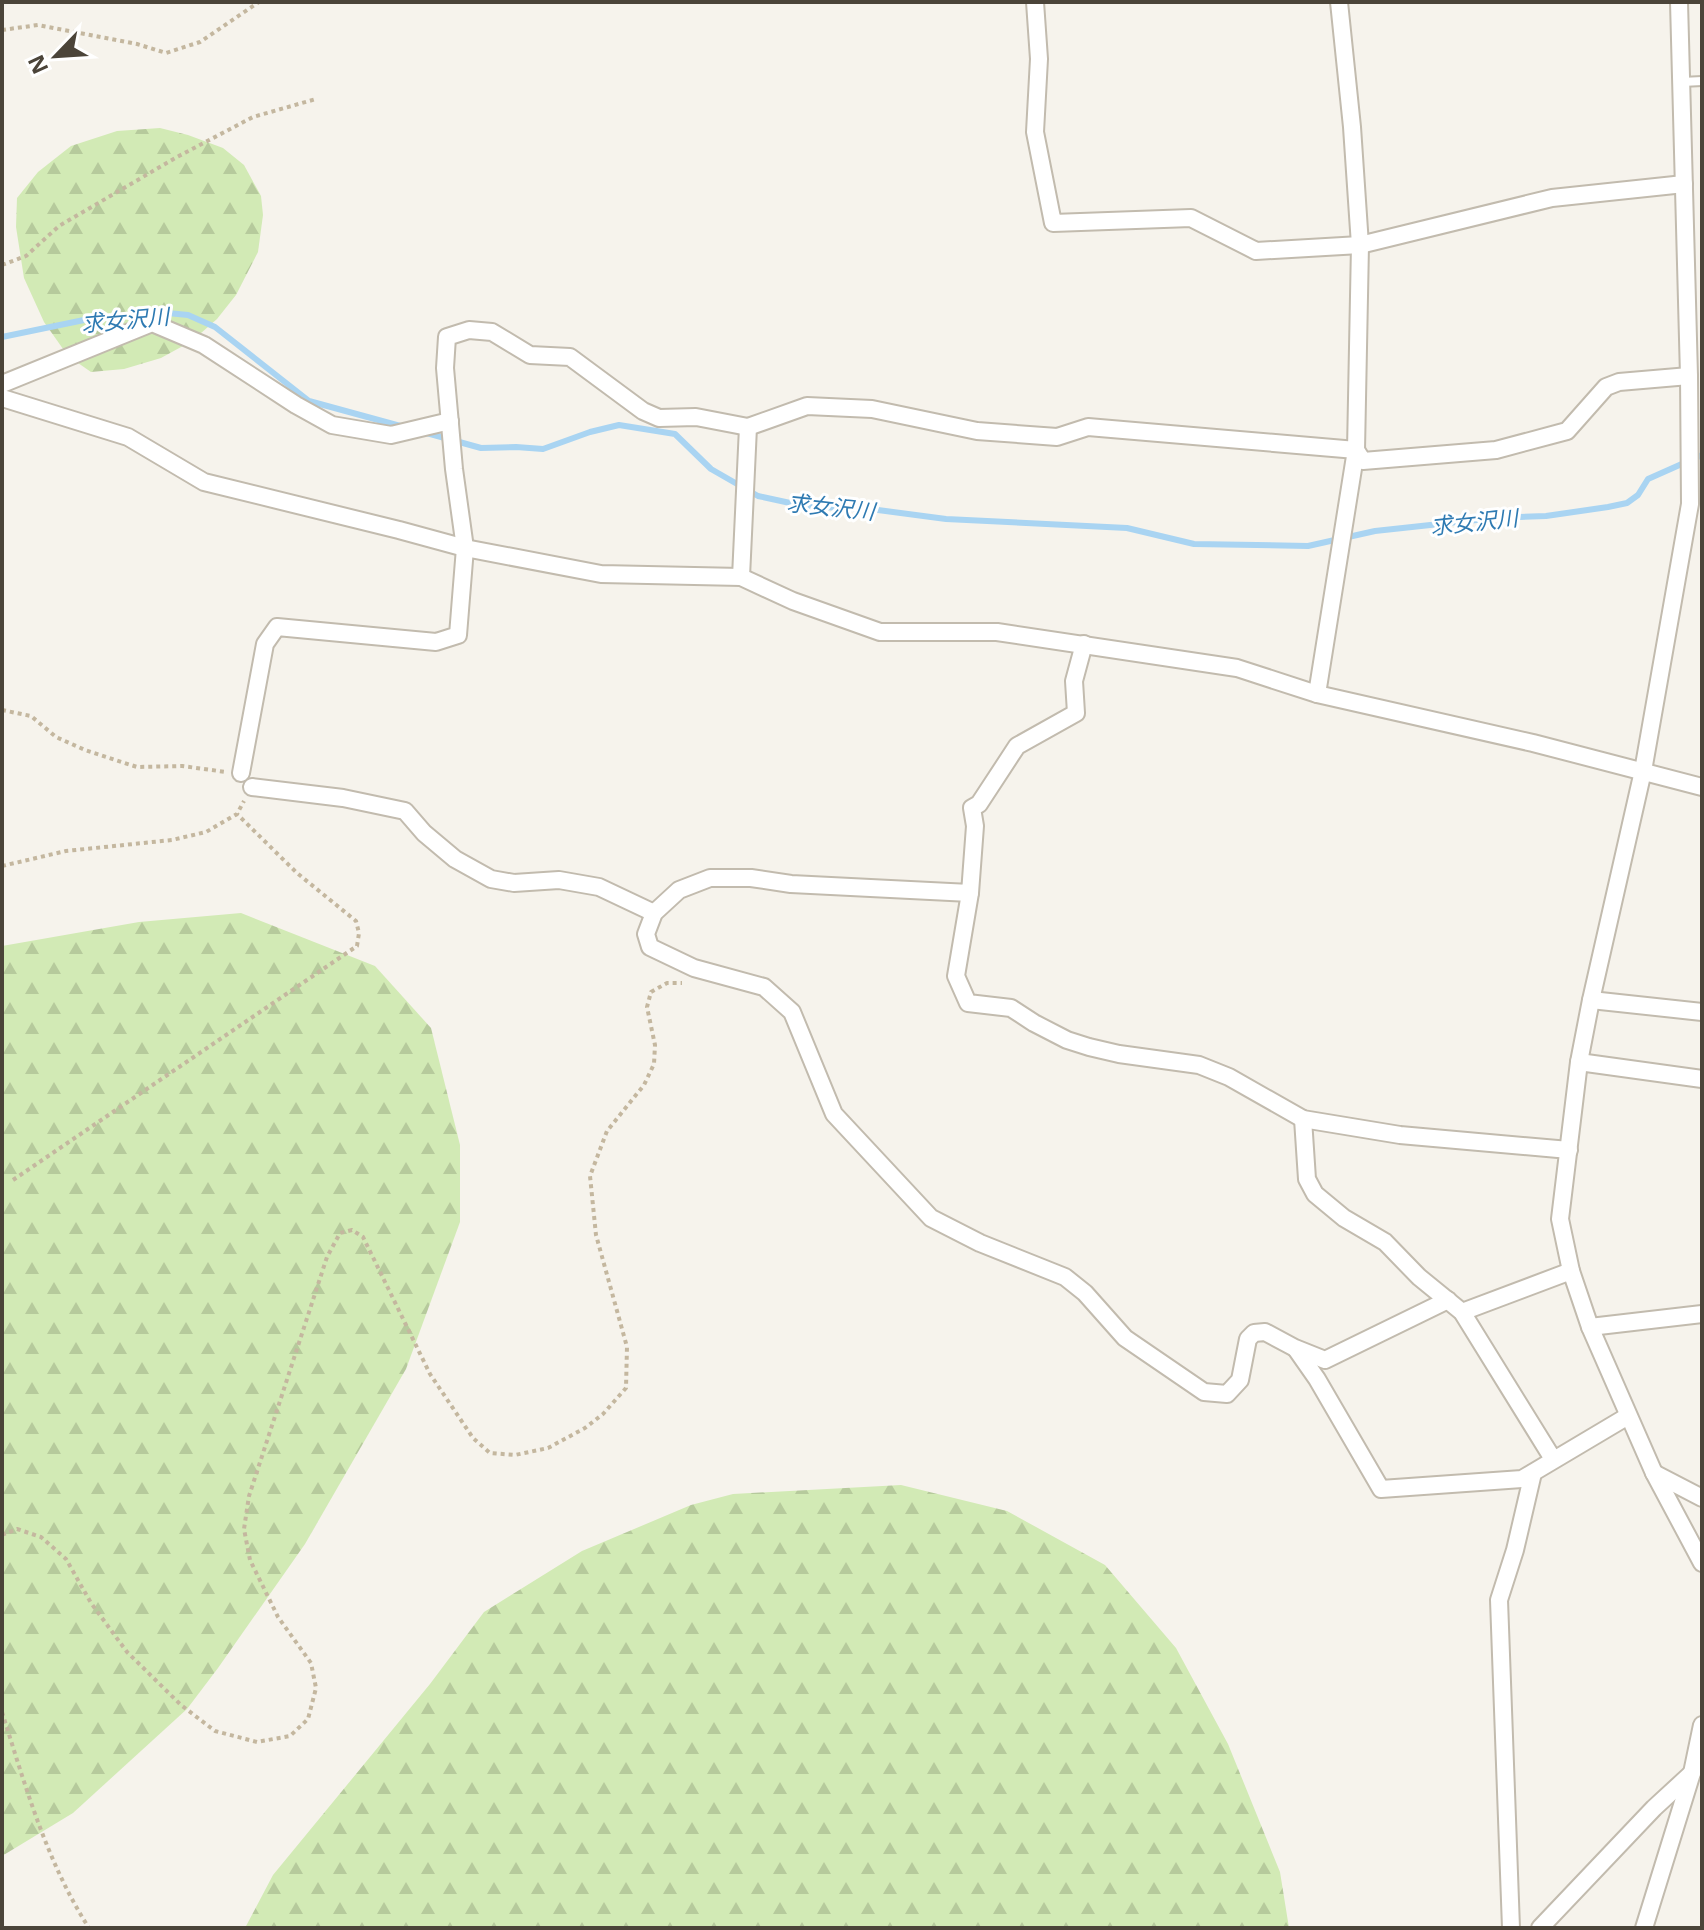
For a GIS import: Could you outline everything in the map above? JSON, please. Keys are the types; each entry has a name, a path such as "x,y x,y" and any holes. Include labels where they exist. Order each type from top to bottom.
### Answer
{"street":[{"path":"1035,2 1039,59 1035,132 1053,223 1191,218 1256,251 1360,245 1552,198 1684,184"},
{"path":"1317,694 1356,450 1360,245 1339,2"},
{"path":"1679,2 1689,376 1696,503 1643,771 1579,1062 1560,1219 1571,1271 1590,1327 1654,1473 1702,1563"},
{"path":"2,384 152,323 204,345 332,425 391,435 450,421"},
{"path":"241,773 265,644 277,627 436,642 458,635 465,548 445,368 447,337 469,330 492,332 530,355 570,357 643,411 659,418 696,417 748,427 807,406 859,408 977,431 1057,437 1088,427 1356,450"},
{"path":"1356,450 1363,461 1496,450 1567,431 1606,387 1619,382 1689,376"},
{"path":"2,398 128,437 204,482 465,548 601,574 741,577 793,601 880,632 997,632 1237,668 1317,694 1533,743 1702,787"},
{"path":"741,577 748,427"},
{"path":"1084,644 1074,681 1076,713 1017,746 979,804 972,808 975,826 970,893 956,976 968,1003 1011,1008 1067,1040 1089,1047 1199,1065 1229,1077 1303,1119 1400,1135 1569,1150"},
{"path":"252,787 343,798 405,811 424,833 455,859 491,879 514,883 559,880 599,887 654,913"},
{"path":"970,893 710,878 679,890 654,913 646,934 650,947 694,968 764,987 792,1012 834,1114 931,1218 980,1243 1065,1277 1085,1293 1125,1338 1204,1392 1227,1394 1240,1380 1248,1339 1254,1333 1265,1332 1325,1360 1448,1300"},
{"path":"1591,1000 1702,1012"},
{"path":"1579,1062 1702,1079"},
{"path":"1303,1119 1307,1179 1315,1194 1344,1218 1385,1242 1419,1277 1462,1312 1553,1459"},
{"path":"1462,1312 1571,1271"},
{"path":"1590,1327 1702,1314"},
{"path":"1295,1348 1317,1379 1381,1489 1522,1479 1628,1416"},
{"path":"1511,1928 1499,1600 1515,1550 1533,1473"},
{"path":"1654,1473 1702,1498"},
{"path":"1644,1928 1692,1773 1702,1725"},
{"path":"1540,1928 1654,1808 1692,1773"}],"lane":[{"path":"1682,82 1702,81"}],"path":[{"path":"2,30 38,25 137,44 166,53 200,42 259,2"},
{"path":"2,265 26,256 59,226 177,157 253,117 316,99"},
{"path":"2,710 31,716 56,737 137,767 182,766 241,773"},
{"path":"2,866 66,851 172,840 206,832 237,814 297,873 356,921 359,933 357,946 13,1180"},
{"path":"2,1535 17,1529 41,1537 66,1559 91,1603 127,1652 181,1705 215,1731 257,1742 290,1736 308,1719 316,1688 314,1676 311,1663 278,1617 250,1560 244,1529 249,1496 324,1265 340,1233 352,1230 363,1237 430,1374 473,1438 490,1453 515,1455 548,1448 585,1428 603,1414 626,1388 627,1347 596,1235 590,1176 607,1131 644,1085 654,1064 655,1045 647,1007 651,992 667,983 685,983"},
{"path":"2,1712 42,1831 73,1903 89,1928"}],"green space":[{"path":"160,128 223,148 244,165 261,196 263,215 258,252 236,295 217,319 192,341 161,358 124,369 91,372 68,356 44,322 24,278 16,227 17,198 38,172 71,146 117,131"},
{"path":"241,913 375,966 431,1028 460,1145 460,1222 406,1369 305,1544 218,1668 187,1709 73,1813 2,1856 2,946 139,922"},
{"path":"901,1485 1007,1511 1105,1565 1176,1648 1228,1744 1280,1872 1289,1928 245,1928 273,1875 430,1684 484,1612 582,1551 691,1505 733,1494"}],"waterway":[{"name":"求女沢川","path":"2,337 84,320 157,312 188,315 215,327 309,401 404,427"},
{"name":"求女沢川","path":"423,432 481,448 543,449 619,425 675,434 711,469 758,496 804,506 878,510 946,519 1127,528 1194,544 1308,546 1375,531 1495,518 1546,516 1608,507 1627,503 1638,495 1648,479 1702,455"}]}
